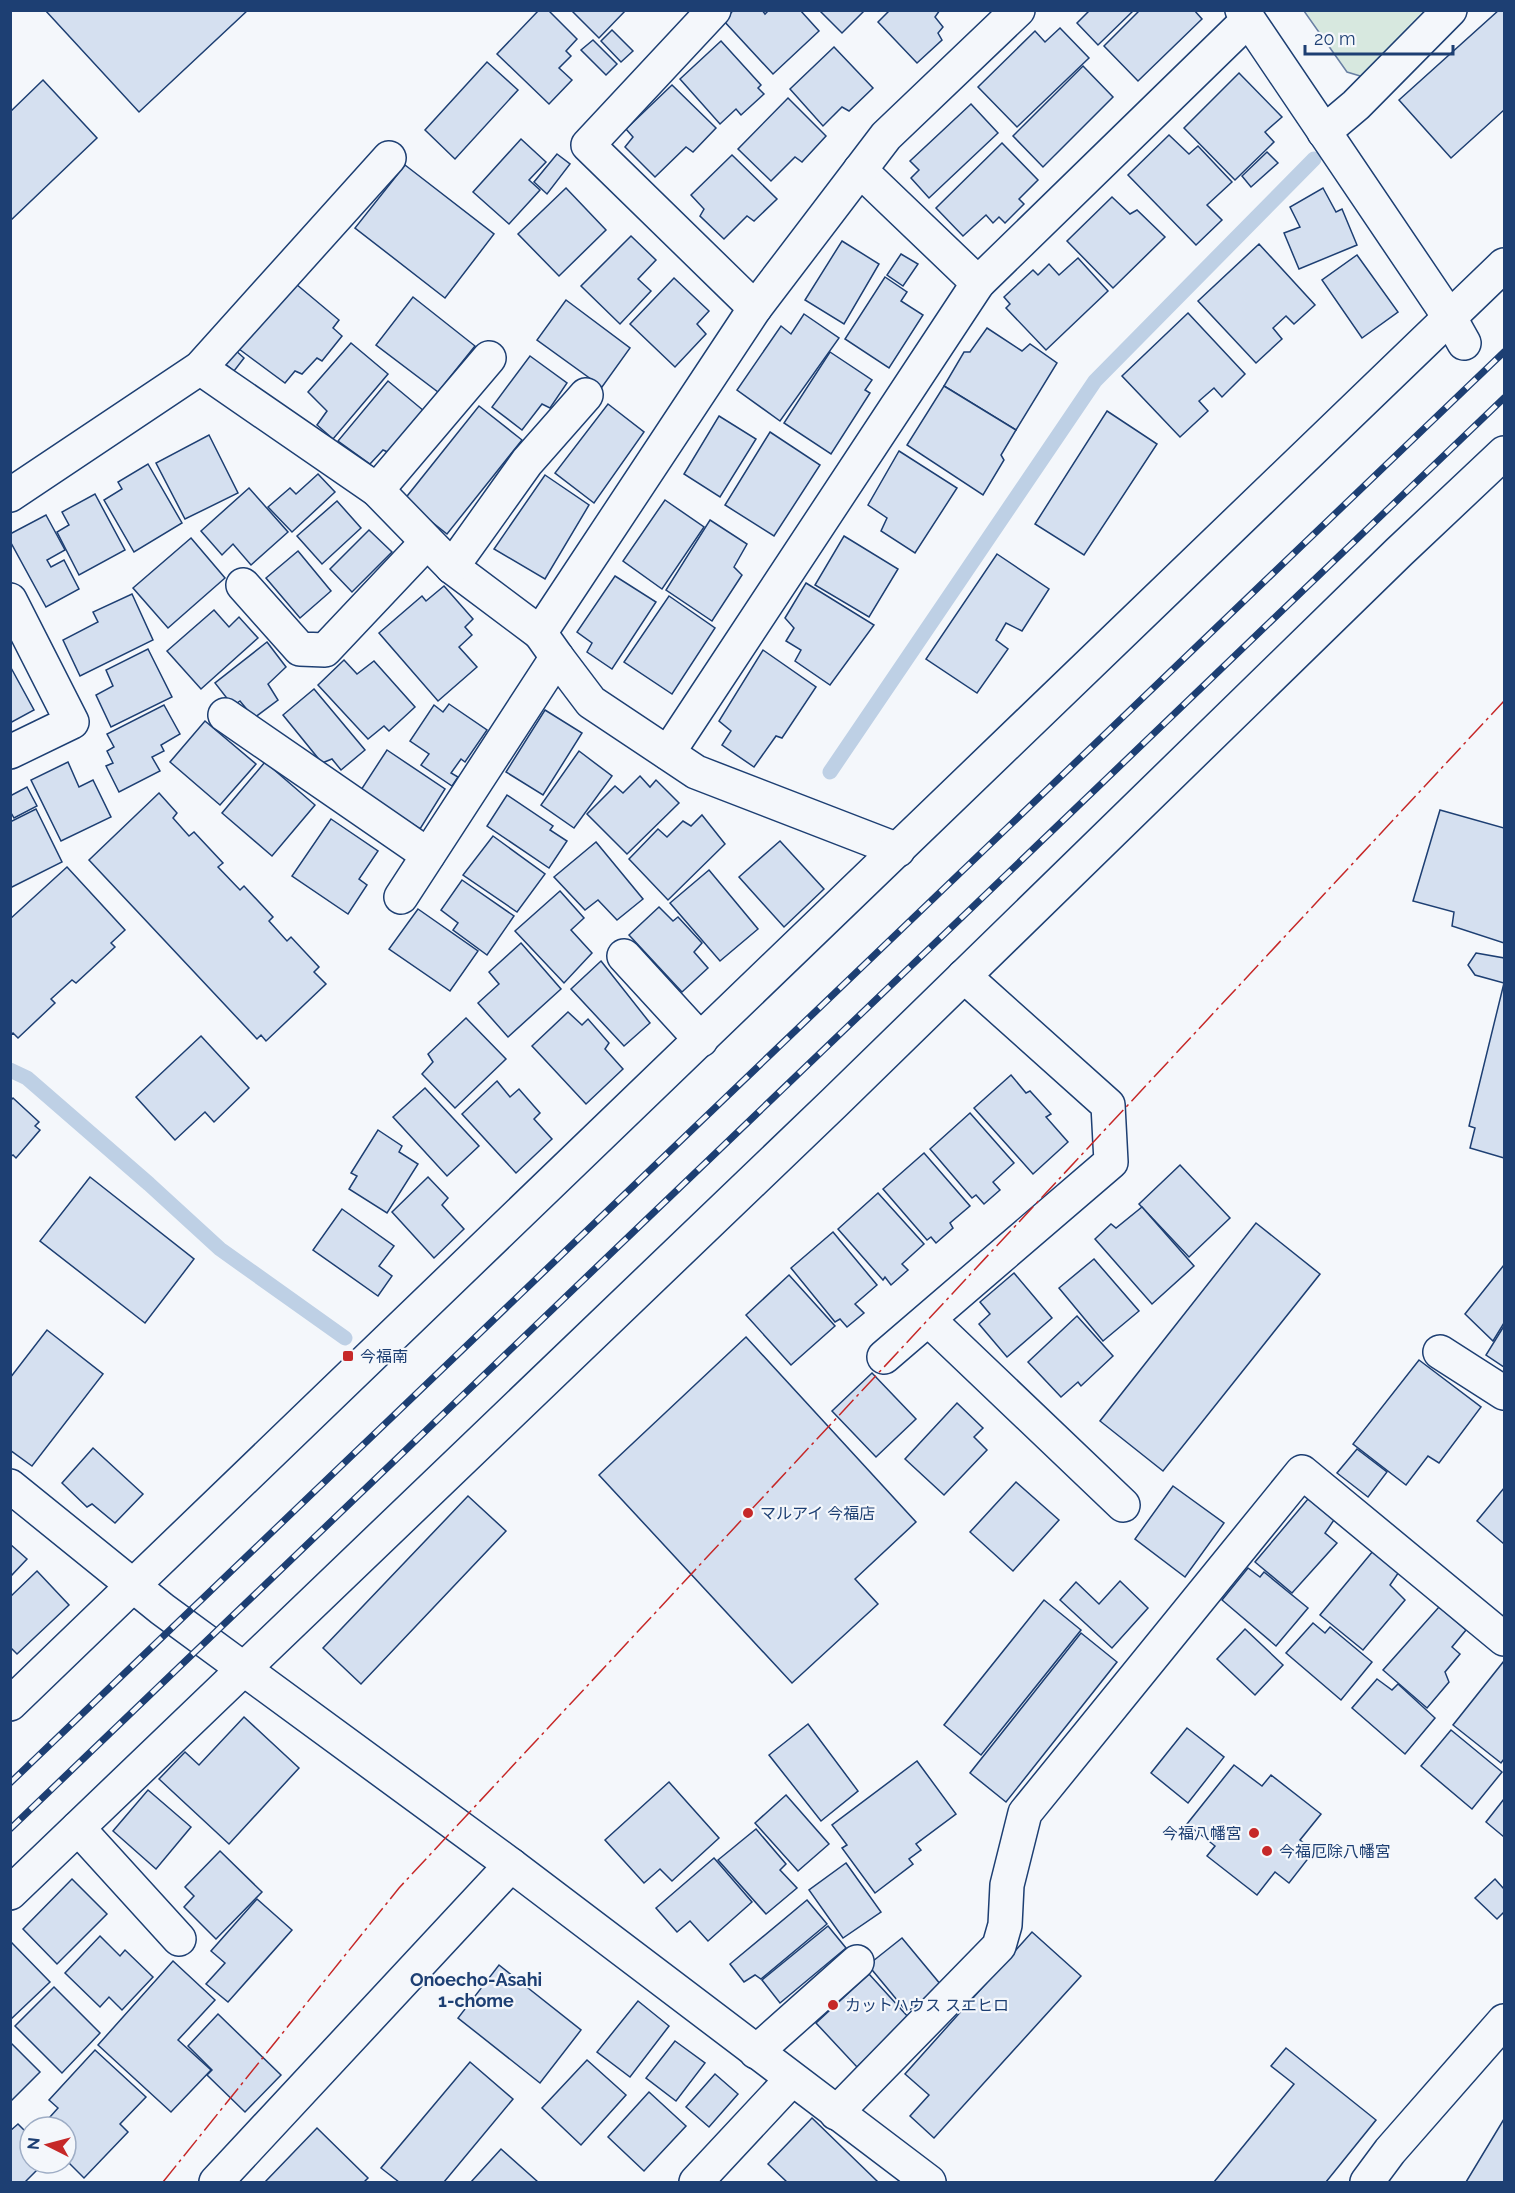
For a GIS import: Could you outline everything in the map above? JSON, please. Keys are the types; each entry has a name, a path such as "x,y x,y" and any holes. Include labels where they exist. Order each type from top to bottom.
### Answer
{"street":[{"path":"714,10 588,145 755,308"},
{"path":"401,897 428,855 548,645 755,308 886,136 1018,10"},
{"path":"1324,132 1356,105 1450,10"},
{"path":"668,753 978,283 1245,15 1457,331"},
{"path":"10,495 200,368 389,158"},
{"path":"860,170 978,283"},
{"path":"10,1704 898,850 1457,331 1504,265"},
{"path":"378,490 489,358"},
{"path":"200,368 378,490 452,567 548,645 591,702 696,772 898,850"},
{"path":"452,567 527,462 586,395"},
{"path":"10,1893 964,976 1399,552 1504,453"},
{"path":"243,585 300,649 325,650 427,542"},
{"path":"10,600 72,722 10,752"},
{"path":"225,715 428,855"},
{"path":"624,956 701,1040"},
{"path":"884,1358 1111,1162 1108,1105 964,976"},
{"path":"929,1320 1123,1505"},
{"path":"1440,1352 1504,1393"},
{"path":"837,2113 999,1946 1005,1925 1007,1885 1025,1813 1302,1472 1504,1639"},
{"path":"10,1486 133,1587 511,1865 929,2182"},
{"path":"78,1828 179,1939"},
{"path":"216,2182 511,1865"},
{"path":"756,2052 857,1962"},
{"path":"1367,2182 1390,2151 1504,2021"},
{"path":"696,2182 792,2079"}],"shaded area":[{"path":"1304,11 1439,11 1370,79 1347,72"}],"building":[{"path":"45,10 248,10 139,112"},
{"path":"539,10 548,10 577,39 566,51 571,56 559,68 572,80 549,104 497,54"},
{"path":"571,10 626,10 599,38"},
{"path":"734,10 762,10 765,14 769,10 800,10 819,31 773,74 723,20"},
{"path":"819,10 865,10 842,33"},
{"path":"890,10 940,10 935,17 943,27 938,33 942,40 917,63 878,22"},
{"path":"1090,10 1134,10 1098,45 1077,23"},
{"path":"1140,10 1194,10 1202,19 1138,81 1104,46"},
{"path":"1499,10 1504,10 1504,110 1451,158 1399,100"},
{"path":"1060,28 1089,58 1017,127 978,87 1035,31 1045,42"},
{"path":"612,30 633,51 621,62 601,41"},
{"path":"593,40 617,64 606,75 581,50"},
{"path":"721,41 761,85 758,88 764,94 741,115 736,109 720,124 680,79"},
{"path":"834,47 873,88 849,111 842,107 823,126 790,89"},
{"path":"487,62 518,90 455,159 425,130"},
{"path":"1083,66 1113,97 1043,167 1013,136"},
{"path":"1239,73 1282,117 1265,132 1274,142 1235,180 1184,128"},
{"path":"43,80 97,138 10,221 10,112"},
{"path":"672,85 716,128 693,152 686,147 655,177 625,147 633,137 626,129"},
{"path":"788,98 826,136 802,162 795,157 771,181 738,149"},
{"path":"971,104 998,133 929,198 911,178 919,170 910,161"},
{"path":"1169,135 1189,154 1198,146 1232,182 1207,205 1222,220 1196,245 1128,175"},
{"path":"521,139 546,162 529,180 540,190 509,224 473,192"},
{"path":"1002,143 1038,180 1019,199 1024,204 1005,223 999,217 993,223 986,215 963,236 936,208"},
{"path":"1267,152 1278,163 1251,187 1242,176"},
{"path":"557,154 570,164 547,194 534,182"},
{"path":"732,155 777,199 754,221 747,216 724,239 700,216 704,209 691,195"},
{"path":"405,165 494,234 445,298 355,228"},
{"path":"566,188 606,230 559,276 518,234"},
{"path":"1323,188 1336,212 1342,209 1357,245 1299,269 1284,233 1300,227 1290,207"},
{"path":"1112,197 1130,214 1137,210 1165,237 1113,288 1067,241"},
{"path":"631,236 656,260 638,279 651,291 620,324 581,286"},
{"path":"842,241 879,264 844,324 805,300"},
{"path":"1259,244 1315,305 1294,324 1286,316 1273,328 1282,339 1256,363 1198,301"},
{"path":"901,254 918,264 903,286 887,275"},
{"path":"1357,255 1398,312 1362,338 1322,280"},
{"path":"1078,258 1108,291 1046,350 1006,308 1010,304 1004,297 1033,270 1038,275 1049,264 1059,275"},
{"path":"885,277 907,292 901,301 923,315 889,368 845,339"},
{"path":"674,278 709,311 697,324 706,334 675,367 630,324"},
{"path":"296,284 339,320 333,328 342,336 322,361 317,358 302,374 295,371 285,383 239,349"},
{"path":"413,297 475,346 438,392 376,345"},
{"path":"566,300 630,348 602,387 537,340"},
{"path":"1188,313 1245,374 1222,397 1214,388 1199,401 1208,411 1180,437 1122,376"},
{"path":"804,314 839,338 780,421 737,390 781,326 791,334"},
{"path":"987,328 1022,351 1030,344 1057,363 1016,430 944,386 964,352 970,352"},
{"path":"351,343 388,374 333,439 317,425 327,411 308,392"},
{"path":"234,349 244,358 234,371 223,362"},
{"path":"830,352 872,380 865,390 870,393 831,454 784,423"},
{"path":"530,356 567,383 550,408 542,404 522,430 492,407"},
{"path":"388,381 424,411 390,453 383,450 370,464 338,441"},
{"path":"944,386 1016,430 1001,455 1004,460 983,495 907,445"},
{"path":"608,404 644,432 594,503 555,473"},
{"path":"479,406 522,440 447,534 404,500"},
{"path":"1107,411 1157,444 1084,555 1035,524"},
{"path":"719,416 756,439 720,497 684,474"},
{"path":"770,432 820,465 774,536 725,505"},
{"path":"209,435 238,493 185,519 156,463"},
{"path":"899,451 957,488 915,553 881,531 887,518 868,505"},
{"path":"148,464 182,523 134,552 104,500 122,489 118,482"},
{"path":"318,474 335,492 292,532 268,507 290,488 296,494"},
{"path":"545,475 589,505 545,579 494,549"},
{"path":"249,488 288,532 251,565 233,544 222,555 201,531"},
{"path":"95,494 125,550 79,575 57,532 69,525 62,512"},
{"path":"665,500 704,527 662,589 623,561"},
{"path":"337,501 361,528 322,564 297,536"},
{"path":"46,515 65,550 47,560 51,567 64,560 79,589 46,607 10,541 10,534"},
{"path":"710,520 747,544 734,567 742,575 712,621 666,590"},
{"path":"369,530 392,552 352,592 330,569"},
{"path":"844,536 898,569 869,617 815,585"},
{"path":"191,538 225,578 168,628 133,588"},
{"path":"298,551 331,591 300,618 266,578"},
{"path":"997,554 1049,589 1022,631 1006,623 996,640 1008,649 977,693 926,659"},
{"path":"615,576 656,602 612,669 587,652 592,643 577,632"},
{"path":"806,583 874,625 830,685 795,661 801,650 786,641 794,628 785,618"},
{"path":"444,586 473,619 465,627 472,635 459,647 477,667 438,701 379,633 422,596 426,601"},
{"path":"132,594 153,640 80,676 63,640 98,622 93,612"},
{"path":"669,596 715,628 672,694 624,662"},
{"path":"214,610 229,627 239,617 258,638 201,689 167,651"},
{"path":"267,642 286,667 268,684 278,700 254,718 240,701 233,706 215,683"},
{"path":"148,649 172,697 111,727 96,695 113,686 106,670"},
{"path":"763,650 816,687 782,738 776,736 754,767 722,745 731,731 719,721"},
{"path":"344,660 357,674 374,661 415,707 389,731 384,726 368,739 318,685"},
{"path":"10,666 34,710 10,723"},
{"path":"314,689 365,750 341,770 332,759 322,763 283,715"},
{"path":"449,704 487,730 465,762 461,759 451,773 458,777 452,786 421,765 429,754 410,741 434,705 443,712"},
{"path":"164,705 180,734 161,745 164,751 152,757 160,771 119,792 106,766 113,763 107,751 114,747 107,734"},
{"path":"545,710 582,733 543,795 506,772"},
{"path":"205,721 256,764 220,805 170,762"},
{"path":"387,750 445,789 420,829 361,790"},
{"path":"579,751 612,776 574,828 541,805"},
{"path":"68,762 79,787 93,780 111,817 61,841 31,780"},
{"path":"265,762 315,805 272,856 222,813"},
{"path":"640,776 650,787 656,780 679,803 627,854 587,814 615,786 623,793"},
{"path":"27,787 37,806 14,818 10,811 10,796"},
{"path":"159,793 177,813 173,818 189,836 194,832 223,863 218,867 240,890 244,886 273,917 269,921 287,941 291,937 319,967 314,972 326,984 266,1041 261,1035 257,1039 89,860"},
{"path":"507,795 553,826 550,830 567,841 549,868 487,826"},
{"path":"36,809 62,862 10,888 10,822"},
{"path":"1440,810 1504,828 1504,943 1452,926 1454,912 1413,901"},
{"path":"702,815 725,844 668,900 629,859 658,829 667,837 683,821 691,826"},
{"path":"331,819 378,851 359,879 367,885 348,914 292,876"},
{"path":"493,836 545,874 517,912 463,875"},
{"path":"780,841 824,889 784,927 739,877"},
{"path":"596,842 643,899 617,920 598,900 585,910 554,877"},
{"path":"67,867 125,930 111,943 115,947 76,983 72,980 51,999 55,1003 18,1038 13,1033 10,1036 10,919"},
{"path":"709,870 758,929 720,961 670,903"},
{"path":"462,880 514,916 487,955 453,930 458,923 441,910"},
{"path":"560,891 584,918 571,930 592,953 564,983 515,931"},
{"path":"659,907 673,921 678,917 702,943 694,952 708,968 682,992 629,935"},
{"path":"418,909 478,951 450,991 389,949"},
{"path":"521,943 561,989 508,1037 478,1003 499,984 489,972"},
{"path":"1476,953 1504,958 1504,983 1475,975 1468,965"},
{"path":"601,961 650,1023 624,1046 571,989"},
{"path":"1504,983 1504,1158 1470,1148 1475,1128 1469,1126"},
{"path":"568,1012 582,1025 588,1019 609,1043 605,1049 623,1069 586,1104 532,1046"},
{"path":"466,1018 506,1059 455,1108 422,1074 433,1062 428,1054"},
{"path":"201,1036 249,1088 214,1122 205,1112 175,1140 136,1097"},
{"path":"1011,1075 1026,1093 1030,1091 1051,1114 1046,1117 1068,1142 1033,1174 974,1108"},
{"path":"497,1081 510,1097 519,1089 540,1113 534,1119 552,1139 516,1173 462,1114"},
{"path":"425,1088 479,1146 447,1176 393,1117"},
{"path":"13,1098 39,1122 35,1126 40,1130 16,1158 13,1155 10,1157 10,1101"},
{"path":"970,1113 1014,1163 993,1182 1000,1190 984,1204 976,1195 972,1198 930,1149"},
{"path":"378,1130 402,1146 399,1152 418,1164 387,1213 349,1189 357,1176 351,1173"},
{"path":"924,1153 970,1206 950,1223 953,1228 936,1243 931,1237 927,1240 883,1189"},
{"path":"1180,1165 1230,1218 1189,1257 1139,1204"},
{"path":"90,1177 194,1259 145,1323 40,1241"},
{"path":"428,1177 448,1198 442,1205 464,1229 434,1258 392,1212"},
{"path":"878,1193 924,1244 902,1264 908,1270 891,1285 885,1277 883,1280 838,1229"},
{"path":"1142,1207 1194,1266 1152,1304 1095,1239 1111,1224 1116,1228"},
{"path":"342,1209 394,1246 379,1266 392,1276 378,1296 313,1250"},
{"path":"1256,1223 1320,1274 1163,1471 1100,1421"},
{"path":"833,1232 877,1285 855,1304 864,1313 847,1327 840,1319 835,1322 791,1268"},
{"path":"1094,1259 1139,1311 1103,1341 1059,1288"},
{"path":"1504,1265 1504,1323 1493,1341 1465,1314"},
{"path":"1014,1273 1052,1318 1007,1357 979,1324 990,1314 980,1302"},
{"path":"789,1275 835,1326 791,1365 746,1315"},
{"path":"1077,1316 1113,1356 1081,1386 1078,1382 1061,1397 1028,1362"},
{"path":"1504,1326 1504,1367 1486,1355"},
{"path":"47,1330 103,1374 32,1466 10,1450 10,1378"},
{"path":"746,1337 916,1522 855,1579 878,1604 792,1683 599,1475"},
{"path":"1419,1360 1481,1407 1439,1463 1428,1456 1406,1485 1353,1444"},
{"path":"872,1373 916,1419 876,1457 832,1411"},
{"path":"957,1403 983,1428 974,1437 987,1450 944,1495 905,1459"},
{"path":"93,1448 143,1494 115,1523 92,1504 87,1507 62,1483"},
{"path":"1357,1449 1387,1472 1368,1497 1337,1473"},
{"path":"1016,1482 1059,1520 1013,1571 970,1532"},
{"path":"1173,1486 1224,1523 1185,1577 1135,1539"},
{"path":"1504,1488 1504,1544 1477,1521"},
{"path":"468,1496 506,1531 361,1684 323,1648"},
{"path":"1308,1499 1334,1520 1325,1533 1337,1543 1292,1593 1255,1562"},
{"path":"10,1544 27,1559 10,1577"},
{"path":"1373,1551 1399,1572 1390,1585 1405,1600 1363,1650 1320,1615"},
{"path":"1248,1568 1260,1577 1264,1572 1308,1608 1276,1646 1222,1600"},
{"path":"37,1571 69,1605 17,1654 10,1647 10,1597"},
{"path":"1120,1581 1148,1608 1112,1648 1060,1600 1076,1582 1099,1604"},
{"path":"1044,1600 1081,1630 981,1755 944,1725"},
{"path":"1439,1607 1466,1630 1452,1647 1460,1654 1445,1672 1449,1682 1427,1708 1383,1670"},
{"path":"1313,1623 1325,1633 1330,1627 1372,1662 1341,1700 1286,1653"},
{"path":"1245,1629 1283,1665 1255,1695 1217,1659"},
{"path":"1081,1633 1117,1662 1006,1802 970,1773"},
{"path":"1504,1661 1504,1759 1501,1763 1453,1725"},
{"path":"1377,1679 1392,1690 1398,1684 1435,1718 1405,1754 1352,1708"},
{"path":"244,1717 299,1768 229,1844 159,1779 185,1752 199,1765"},
{"path":"808,1724 858,1791 821,1821 769,1755"},
{"path":"1187,1728 1224,1757 1188,1803 1151,1773"},
{"path":"1451,1730 1502,1772 1472,1809 1421,1766"},
{"path":"917,1761 956,1814 916,1844 921,1850 909,1859 913,1864 875,1893 842,1848 847,1845 832,1825"},
{"path":"1234,1765 1262,1786 1271,1775 1321,1814 1300,1840 1314,1851 1289,1883 1275,1872 1257,1895 1207,1856 1215,1846 1187,1824"},
{"path":"669,1782 719,1838 672,1881 660,1869 644,1883 605,1840"},
{"path":"148,1790 191,1827 156,1869 113,1831"},
{"path":"786,1795 829,1844 798,1871 755,1823"},
{"path":"1504,1799 1504,1837 1486,1822"},
{"path":"756,1829 786,1864 780,1870 797,1888 766,1914 718,1860"},
{"path":"220,1851 262,1892 216,1939 184,1907 194,1896 185,1887"},
{"path":"714,1858 752,1902 708,1941 690,1921 677,1932 656,1908"},
{"path":"846,1863 881,1912 843,1938 809,1890"},
{"path":"72,1879 107,1914 57,1964 23,1929"},
{"path":"1495,1879 1504,1889 1504,1912 1497,1919 1475,1898"},
{"path":"257,1899 292,1930 228,2002 206,1984 225,1963 211,1951"},
{"path":"807,1900 827,1924 761,1979 755,1975 744,1982 730,1964"},
{"path":"828,1926 846,1948 780,2003 762,1980"},
{"path":"1032,1932 1081,1976 934,2138 910,2116 929,2095 905,2074"},
{"path":"100,1936 120,1956 125,1950 153,1977 122,2010 109,1997 100,2007 65,1973"},
{"path":"902,1938 941,1985 907,2012 868,1965"},
{"path":"12,1943 50,1982 10,2020 10,1944"},
{"path":"173,1961 215,2000 178,2040 211,2070 171,2112 98,2045"},
{"path":"499,1965 581,2030 540,2083 458,2018"},
{"path":"869,1974 909,2018 857,2067 816,2023"},
{"path":"54,1987 100,2033 62,2073 15,2026"},
{"path":"638,2001 669,2026 630,2077 597,2052"},
{"path":"218,2014 281,2075 245,2112 207,2075 212,2070 188,2046"},
{"path":"675,2041 705,2063 676,2101 646,2078"},
{"path":"10,2042 40,2072 10,2102"},
{"path":"1286,2048 1376,2120 1326,2182 1214,2182 1294,2084 1271,2066"},
{"path":"95,2050 146,2097 120,2124 128,2132 84,2178 78,2172 78,2115 52,2115 58,2108 49,2100"},
{"path":"587,2060 626,2095 581,2145 542,2108"},
{"path":"470,2062 513,2099 444,2182 399,2182 381,2168"},
{"path":"715,2074 738,2094 709,2127 686,2107"},
{"path":"649,2092 686,2126 644,2171 608,2137"},
{"path":"812,2118 878,2182 787,2182 768,2164"},
{"path":"1504,2119 1504,2182 1466,2182"},
{"path":"18,2124 18,2175 32,2175 25,2182 10,2182 10,2131"},
{"path":"317,2128 368,2178 364,2182 265,2182"},
{"path":"501,2149 538,2182 471,2182"}],"waterway":[{"path":"830,772 1095,381 1314,159"},
{"path":"10,1070 27,1078 220,1249 345,1338"}],"railway":[{"path":"10,1783 1504,352"},
{"path":"10,1829 1504,398"}],"power":[{"path":"163,2182 399,1888 1504,701"}],"place":[{"name":"今福南","path":"348,1356"},
{"name":"マルアイ 今福店","path":"748,1513"},
{"name":"今福八幡宮","path":"1254,1833"},
{"name":"今福厄除八幡宮","path":"1267,1851"},
{"name":"カットハウス スエヒロ","path":"833,2005"}],"district":[{"name":"Onoecho-Asahi 1-chome","path":"476,1989"}]}
